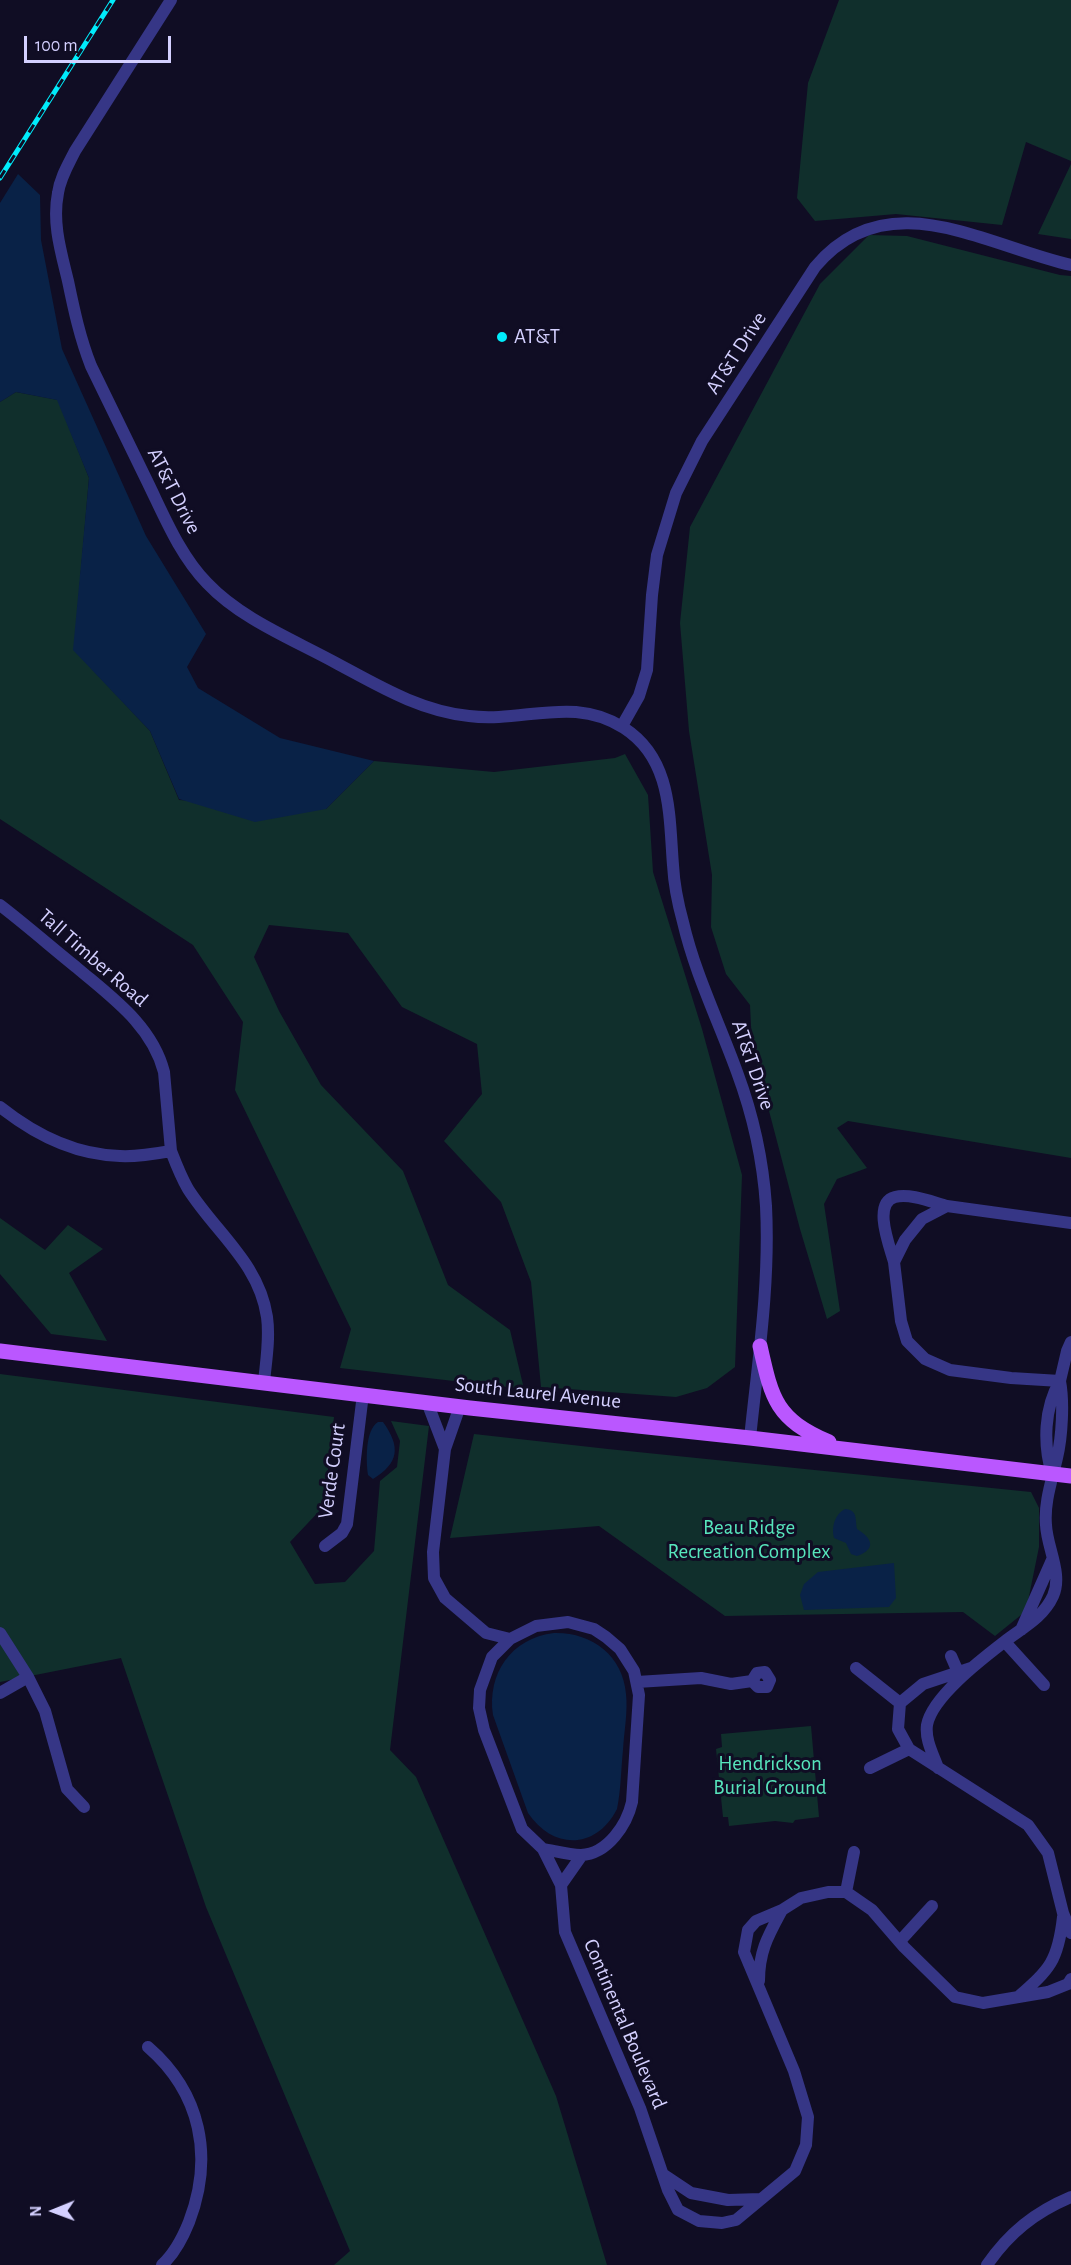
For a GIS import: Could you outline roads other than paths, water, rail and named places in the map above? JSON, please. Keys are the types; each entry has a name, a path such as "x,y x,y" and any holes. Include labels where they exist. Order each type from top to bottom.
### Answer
{"main road":[{"path":"760,1346 768,1382 777,1405 788,1418 815,1436 849,1449"},
{"name":"South Laurel Avenue","path":"0,1351 1071,1476"}],"street":[{"name":"AT&T Drive","path":"171,0 75,151 63,174 57,194 56,220 74,310 88,358 181,549 207,583 248,615 409,702 447,712 481,717 514,717 571,710 598,715 622,726 648,750 664,782 669,806 673,871 682,922 696,968 738,1073 762,1166 766,1240 760,1346 750,1437"},
{"name":"AT&T Drive","path":"622,726 639,696 647,670 657,555 676,493 702,441 827,252 843,239 861,230 881,224 906,222 950,229 1071,265"},
{"name":"Tall Timber Road","path":"0,905 127,1011 147,1035 164,1072 171,1151 189,1190 242,1255 258,1286 265,1306 268,1350 264,1382"},
{"path":"0,1107 31,1129 87,1152 120,1156 171,1151"},
{"path":"1060,1381 1011,1378 950,1370 925,1359 907,1341 901,1321 894,1262 883,1221 889,1201 895,1197 907,1196 947,1206 1071,1223"},
{"path":"894,1262 904,1240 921,1219 947,1206"},
{"path":"938,1768 927,1740 927,1724 932,1713 942,1698 975,1666 1033,1622 1052,1598 1056,1586 1046,1524 1052,1474 1057,1457 1054,1423 1062,1395 1060,1381 1066,1351 1071,1342"},
{"name":"Verde Court","path":"325,1546 342,1533 347,1524 363,1394"},
{"path":"427,1402 445,1449"},
{"path":"460,1406 445,1449 433,1552 434,1578 445,1598 486,1633 510,1639"},
{"name":"Continental Boulevard","path":"561,1885 582,1855 599,1848 618,1833 629,1813 632,1802 640,1703 637,1682 628,1659 620,1649 606,1637 582,1625 553,1623 536,1626 510,1639 492,1657 480,1690 479,1708 484,1730 522,1829 543,1849 561,1885 565,1932 640,2108 668,2190 678,2210 699,2221 722,2223 736,2220 795,2171 806,2145 808,2117 794,2071 744,1952 746,1937 750,1927 756,1921 782,1910 801,1898 828,1892 846,1892"},
{"path":"0,1633 28,1677 45,1711 67,1789 84,1807"},
{"path":"486,1633 492,1657"},
{"path":"1005,1642 1044,1684"},
{"path":"951,1656 958,1672"},
{"path":"975,1666 923,1684 900,1702 898,1729 909,1749 1028,1825 1048,1853 1071,1933"},
{"path":"856,1668 900,1702"},
{"path":"0,1693 28,1677"},
{"path":"637,1682 701,1678 731,1684 752,1681"},
{"path":"870,1768 909,1749"},
{"path":"543,1849 582,1855"},
{"path":"854,1852 846,1892 872,1910 955,1997 983,2003 1048,1992 1068,1984 1071,1979"},
{"path":"900,1941 932,1906"},
{"name":"Continental Boulevard","path":"759,1990 759,1964 764,1942 782,1910"},
{"path":"1018,1997 1051,1965 1060,1942 1064,1913"},
{"path":"148,2047 167,2064 190,2101 199,2131 203,2163 198,2199 169,2263"},
{"path":"664,2175 691,2193 728,2200 761,2199"},
{"path":"987,2265 1007,2238 1022,2225 1046,2209 1071,2197"}],"water":[{"path":"18,174 40,195 41,240 62,349 146,536 206,634 187,667 198,688 280,738 374,761 326,809 255,822 179,799 150,731 73,650 89,478 57,400 16,392 0,402 0,203"},
{"path":"378,1422 383,1422 395,1447 388,1467 373,1479 368,1475 367,1446 371,1432"},
{"path":"845,1509 854,1513 857,1529 866,1536 870,1543 868,1550 857,1556 851,1554 846,1543 834,1538 835,1521"},
{"path":"894,1563 896,1598 889,1607 804,1610 800,1595 804,1584 818,1572"},
{"path":"554,1633 580,1637 603,1648 619,1668 626,1694 617,1809 598,1832 586,1838 574,1840 562,1839 550,1834 528,1813 493,1715 494,1686 505,1660 525,1642"}],"railway":[{"path":"0,178 113,0"}],"place":[{"name":"AT&T","path":"502,337"}],"park label":[{"name":"Beau Ridge Recreation Complex","path":"749,1540"},
{"name":"Hendrickson Burial Ground","path":"770,1776"}]}
